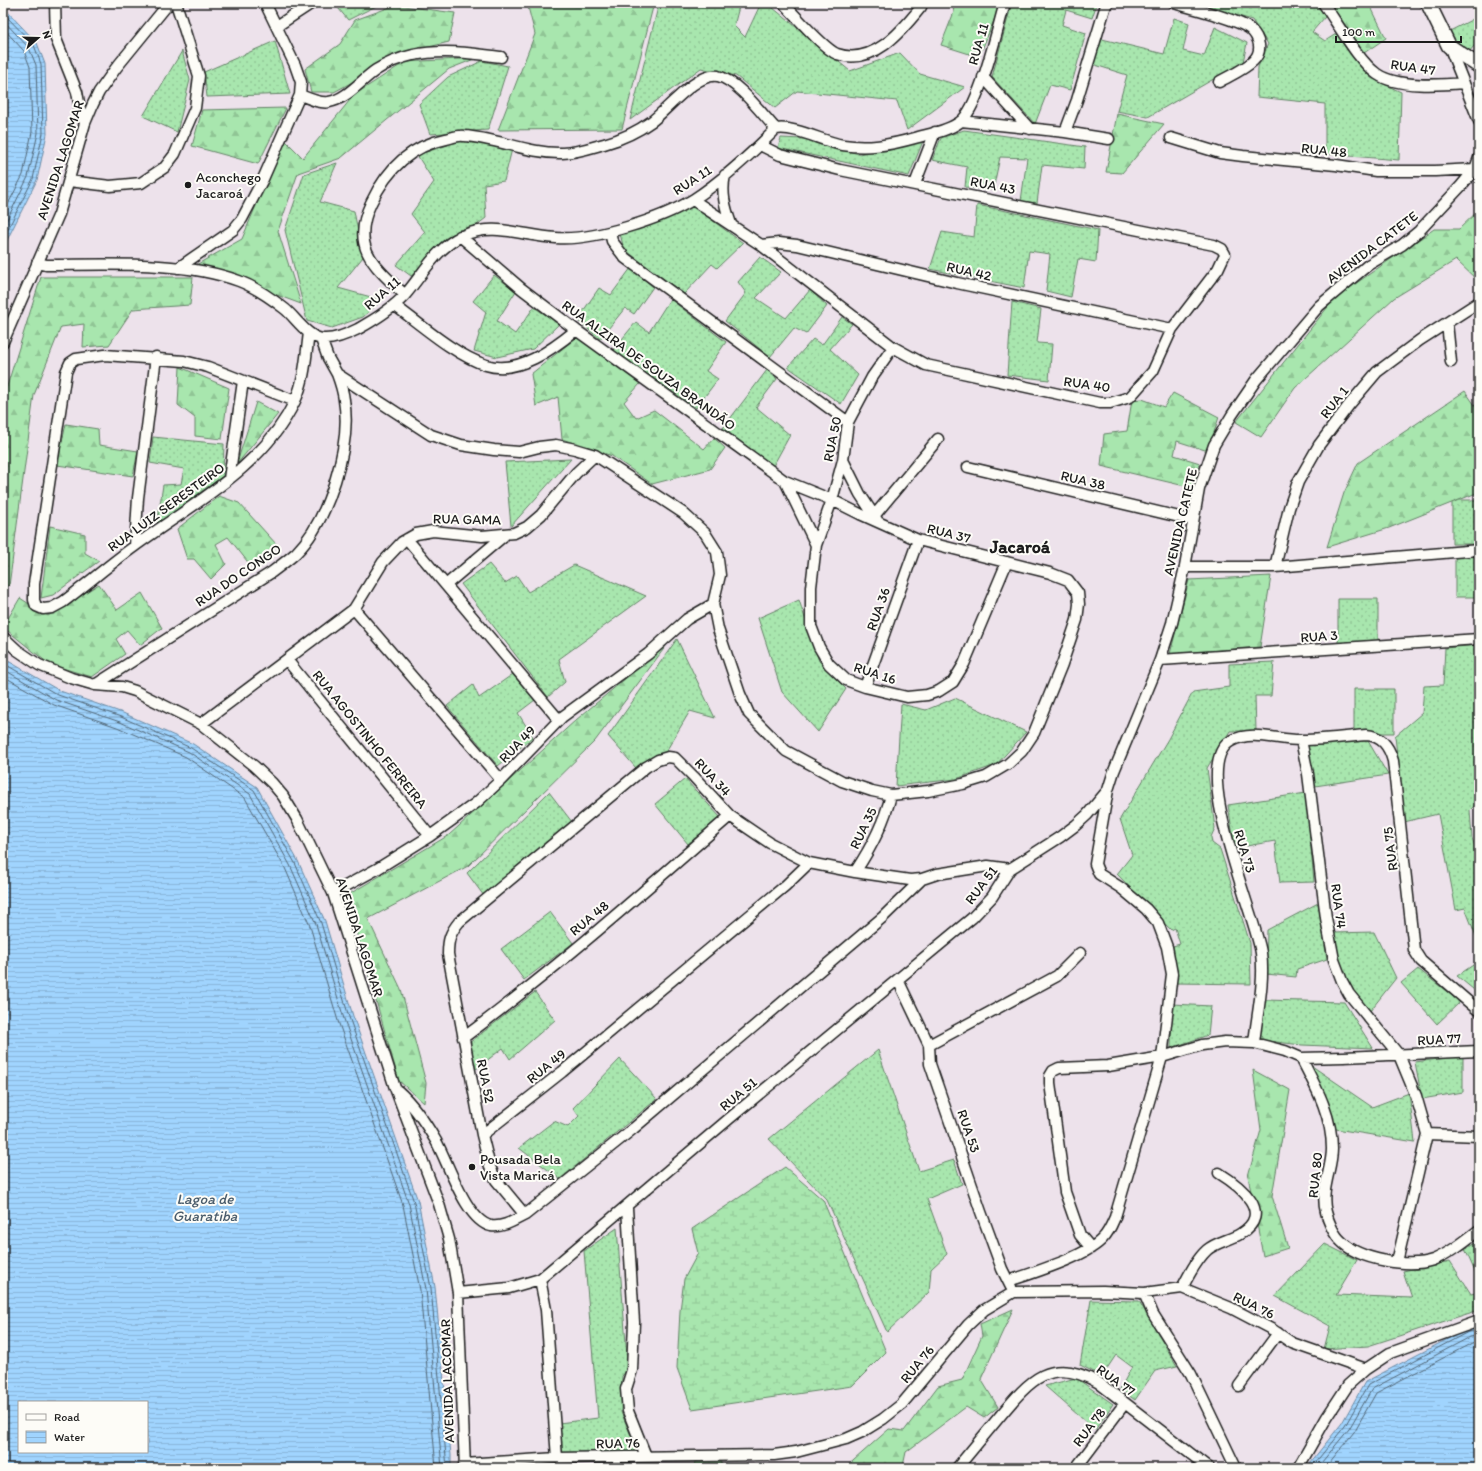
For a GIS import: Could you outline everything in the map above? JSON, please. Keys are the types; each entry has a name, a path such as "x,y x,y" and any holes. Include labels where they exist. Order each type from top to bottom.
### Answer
{"main road":[{"path":"1428,3 1449,46 1479,66"}],"street":[{"path":"56,3 56,39 77,92 81,114 85,123"},
{"name":"AVENIDA LAGOMAR","path":"3,342 58,214 85,123 99,92 169,3"},
{"path":"69,181 92,185 141,184 165,167 175,154 195,108 199,76 176,3"},
{"path":"178,268 233,230 242,219 263,180 300,95 301,82 277,26 265,3"},
{"path":"277,26 312,3"},
{"path":"783,3 812,33 836,54 859,57 882,47 907,25 921,5"},
{"name":"RUA 11","path":"961,121 975,100 1005,3"},
{"path":"1065,132 1077,100 1106,5 1108,3"},
{"path":"1174,3 1239,24 1250,29 1256,36 1260,44 1259,53 1253,62 1219,82"},
{"name":"RUA 47","path":"1324,3 1357,52 1377,74 1395,81 1435,85 1464,83"},
{"path":"1449,46 1479,121"},
{"path":"300,95 322,102 339,99 376,70 390,63 413,55 452,51 501,57"},
{"path":"404,295 380,272 368,254 362,236 364,218 380,185 398,162 437,140 463,136 526,149 562,153 586,149 630,136 653,120 704,78 718,76 734,85 776,129 786,128 822,141 866,148 890,145 935,132 961,121 1065,132 1109,139"},
{"path":"983,77 1030,129"},
{"name":"RUA 11","path":"321,339 336,338 355,331 386,312 404,295 437,254 460,236 477,230 495,229 556,238 584,237 610,232 656,216 693,200 725,175 776,129"},
{"path":"915,184 935,132"},
{"name":"RUA 48","path":"1171,138 1220,153 1336,165 1376,171 1435,171 1475,168"},
{"name":"RUA 43","path":"760,145 780,154 840,170 1203,243 1222,249"},
{"name":"AVENIDA CATETE","path":"1010,869 1060,837 1087,815 1108,790 1119,757 1160,660 1172,622 1185,567 1192,520 1199,489 1214,445 1232,415 1256,380 1319,306 1368,265 1402,245 1419,231 1436,214 1475,168 1479,158"},
{"path":"725,175 722,188 725,208 731,224"},
{"name":"RUA 40","path":"693,200 761,245 893,348 926,366 1110,404 1130,397 1154,371 1172,329 1223,261 1225,254 1222,249"},
{"path":"610,232 612,241 625,258 848,422"},
{"name":"RUA ALZIRA DE SOUZA BRANDÃO","path":"460,236 522,289 576,330 785,481 832,500"},
{"name":"RUA 42","path":"761,245 778,243 797,245 957,283 1172,329"},
{"path":"36,263 46,265 113,265 178,268 216,274 240,281 267,295 286,310 309,333 321,339"},
{"name":"RUA 1","path":"1275,567 1289,508 1298,482 1319,445 1376,372 1420,340 1479,302"},
{"path":"394,305 464,355 486,366 502,367 519,364 537,357 576,330"},
{"path":"1447,322 1451,362"},
{"name":"RUA LUIZ SERESTEIRO","path":"156,357 105,355 76,359 70,363 66,372 36,564 34,600 36,606 43,609 52,608 62,602 135,546 229,479 265,446 295,401 302,380 309,333"},
{"name":"RUA DO CONGO","path":"95,684 272,572 301,547 314,530 331,495 342,454 345,401 337,374 328,358 321,339"},
{"name":"RUA 50","path":"832,500 843,460 848,422 872,377 893,348"},
{"path":"135,546 138,498 156,357 184,361 208,367 295,401"},
{"path":"337,374 431,435 448,442 488,449 518,452 556,445 595,455 683,513 705,533 716,552 720,575 713,604 718,629 740,694 749,714 786,751 805,763 842,782 891,795"},
{"path":"229,479 242,381"},
{"path":"843,460 860,494 877,520 938,439"},
{"name":"RUA GAMA","path":"201,724 354,609 383,562 402,542 416,534 433,531 482,536 514,533 527,527 541,514 576,473 595,455"},
{"name":"RUA 38","path":"968,467 1192,520"},
{"path":"785,481 816,545"},
{"name":"RUA 37","path":"832,500 918,540 1059,576 1068,580 1078,593 1079,604 1077,620 1062,664 1034,733 1022,751 1008,764 986,777 928,791 891,795"},
{"name":"RUA 16","path":"832,500 816,545 811,586 811,626 819,647 829,664 846,680 865,688 907,697 927,696 954,682 964,664 1007,562"},
{"path":"447,584 506,534"},
{"path":"407,539 447,584 559,720"},
{"name":"RUA 36","path":"865,688 918,540"},
{"path":"1185,567 1275,567 1479,550"},
{"name":"RUA 49","path":"333,893 377,869 430,836 476,802 501,780 559,720 648,654 687,619 713,604"},
{"path":"354,609 501,780"},
{"name":"AVENIDA LAGOMAR","path":"3,637 17,650 39,665 71,678 95,684 122,687 135,691 201,724 254,766 283,796 333,893 395,1088 439,1204 449,1239 458,1293"},
{"name":"RUA 3","path":"1160,660 1479,639"},
{"name":"RUA AGOSTINHO FERREIRA","path":"288,660 430,836"},
{"name":"RUA 73","path":"1254,1043 1262,976 1261,953 1252,915 1230,855 1222,820 1217,769 1220,751 1230,741 1246,736 1301,740"},
{"name":"RUA 75","path":"1301,740 1374,736 1382,740 1391,750 1414,950 1421,961 1479,1011"},
{"name":"RUA 74","path":"1301,740 1308,774 1326,918 1334,960 1342,981 1350,994 1400,1055 1411,1082 1427,1134"},
{"name":"RUA 34","path":"448,941 452,931 459,922 646,767 658,760 668,757 674,758 730,816 770,843 810,863 895,879 922,879 937,874 988,866 1010,869"},
{"path":"1009,1281 1091,1248 1103,1239 1115,1216 1162,1057 1172,974 1167,947 1158,923 1146,909 1121,888 1099,874 1096,870 1095,864 1108,790"},
{"name":"RUA 35","path":"855,872 879,831 891,795"},
{"name":"RUA 48","path":"463,1038 495,1014 643,891 730,816"},
{"name":"RUA 49","path":"482,1135 562,1072 785,886 810,863"},
{"name":"RUA 51","path":"458,1293 509,1288 540,1279 627,1208 730,1118 972,918 992,897 1010,869"},
{"path":"395,1088 413,1104 436,1142 466,1204 481,1221 492,1226 507,1225 525,1215 645,1118 883,917 922,879"},
{"name":"RUA 52","path":"448,941 448,954 463,1038 482,1135 490,1167 496,1180 525,1215"},
{"path":"929,1045 1057,976 1080,953"},
{"name":"RUA 53","path":"898,980 929,1045 930,1064 981,1212 1014,1292"},
{"path":"1091,1248 1080,1235 1065,1192 1050,1076 1053,1071 1067,1067 1108,1066 1162,1057 1202,1045 1225,1042 1254,1043 1285,1051 1301,1058 1400,1055"},
{"name":"RUA 77","path":"1400,1055 1479,1051"},
{"name":"RUA 80","path":"1301,1058 1325,1107 1330,1125 1332,1149 1325,1202 1326,1211 1335,1234 1340,1241 1350,1249 1374,1258 1397,1262 1418,1263 1433,1260 1448,1252 1479,1230"},
{"path":"1397,1262 1427,1134 1479,1136"},
{"path":"1182,1288 1203,1254 1209,1248 1240,1234 1253,1223 1255,1216 1253,1205 1247,1194 1236,1183 1219,1173"},
{"path":"627,1208 634,1322 632,1370 626,1389 628,1411 646,1456"},
{"path":"540,1279 546,1310 557,1458"},
{"name":"RUA 76","path":"464,1466 557,1458 774,1455 826,1444 862,1432 883,1419 902,1404 968,1325 984,1310 1014,1292 1103,1291 1144,1293 1182,1288 1231,1308 1278,1333 1292,1344 1366,1368"},
{"name":"AVENIDA LACOMAR","path":"458,1293 464,1466"},
{"path":"1144,1293 1153,1314 1191,1374 1236,1468"},
{"path":"1298,1468 1348,1385 1366,1368 1390,1353 1479,1321"},
{"path":"1239,1386 1278,1333"},
{"name":"RUA 77","path":"957,1468 1017,1395 1029,1383 1043,1375 1055,1371 1069,1370 1084,1374 1125,1403 1209,1468"},
{"name":"RUA 78","path":"1076,1468 1125,1403"}],"green space":[{"path":"334,3 382,3 348,20"},
{"path":"527,3 654,3 622,129 498,130 535,34"},
{"path":"659,3 740,3 734,26 745,37 761,3 767,3 850,71 900,53 920,74 965,87 907,130 897,101 797,91 775,108 736,76 701,68 630,120"},
{"path":"952,3 1001,3 979,57 941,45 954,12"},
{"path":"1012,3 1097,3 1092,18 1066,10 1062,25 1086,33 1070,90 1050,85 1035,124 992,77"},
{"path":"1209,3 1316,3 1325,17 1312,32 1325,41 1336,34 1371,78 1401,92 1399,160 1325,154 1325,104 1257,97 1258,67 1268,44 1252,20 1208,7"},
{"path":"1330,3 1369,3 1386,38 1364,53"},
{"path":"396,5 455,13 449,42 408,52 334,92 311,92 305,69 340,44 355,20"},
{"path":"1479,16 1479,40 1469,52 1446,33"},
{"path":"1174,18 1189,23 1183,51 1204,56 1215,27 1247,43 1243,62 1148,117 1117,111 1127,75 1092,64 1102,39 1164,54"},
{"path":"275,41 290,94 207,97 204,72"},
{"path":"182,51 190,80 177,132 143,116"},
{"path":"477,58 449,69 341,158 298,173 278,231 301,304 196,265 242,239 284,139 303,158 354,95 405,62"},
{"path":"482,61 508,66 488,130 430,134 419,104 448,77"},
{"path":"286,108 258,164 192,146 202,110"},
{"path":"1117,114 1164,124 1122,173 1106,172"},
{"path":"964,130 1085,147 1084,169 1042,165 1037,203 1021,201 1027,158 1000,157 993,190 965,187 967,167 932,160 941,138"},
{"path":"781,138 803,139 859,154 923,141 909,176 778,148"},
{"path":"460,141 512,149 504,181 484,184 486,218 411,276 396,265 425,232 411,214 434,182 417,155"},
{"path":"337,163 320,202 354,211 363,257 338,288 382,300 363,317 332,328 307,321 285,230 304,174"},
{"path":"690,204 743,243 717,268 712,264 684,294 624,249 620,234"},
{"path":"977,205 1098,230 1096,262 1078,259 1071,297 1046,291 1050,254 1029,251 1024,288 930,269 942,232 974,237"},
{"path":"1479,210 1479,282 1456,260 1394,298 1295,388 1261,437 1236,422 1335,298 1434,229 1459,229"},
{"path":"760,257 781,272 756,298 786,318 810,290 827,306 806,334 794,328 770,357 725,321 746,293 738,282"},
{"path":"631,268 653,287 634,314 625,308 600,339 577,320 599,288 611,295"},
{"path":"494,275 516,291 497,321 515,334 534,307 559,324 533,349 497,357 474,351 486,312 473,301"},
{"path":"41,277 193,277 190,305 133,309 109,345 83,347 84,324 61,327 34,395 9,586 3,585 3,399"},
{"path":"670,299 726,342 706,371 718,379 696,408 613,350 636,322 649,332"},
{"path":"1012,302 1041,309 1037,343 1052,344 1049,380 1007,375"},
{"path":"842,317 852,324 830,349 858,375 841,404 788,367 813,339 822,345"},
{"path":"577,337 640,384 624,402 636,418 654,410 704,449 714,438 725,448 710,469 652,484 612,456 562,439 558,397 536,406 531,374"},
{"path":"180,367 229,388 222,439 195,436 195,418 178,405"},
{"path":"767,370 777,379 756,407 790,435 773,466 723,428"},
{"path":"1465,391 1479,411 1479,492 1389,528 1327,547 1344,493 1358,463"},
{"path":"1173,393 1219,417 1208,451 1177,441 1174,455 1200,463 1193,488 1101,466 1104,434 1127,431 1132,400 1142,399 1164,407"},
{"path":"256,402 278,414 237,464 237,463"},
{"path":"66,424 98,429 99,445 138,451 133,476 57,465"},
{"path":"153,437 224,444 223,476 157,524 163,485 181,484 184,469 150,463"},
{"path":"571,459 511,526 505,462"},
{"path":"219,496 239,503 277,545 251,566 228,537 216,544 226,564 211,579 194,559 187,559 177,529"},
{"path":"1452,500 1479,500 1479,544 1452,544"},
{"path":"50,526 85,534 85,553 99,561 53,595 41,598"},
{"path":"1455,553 1479,553 1479,597 1455,597"},
{"path":"489,564 505,583 517,576 528,592 574,565 646,596 559,659 565,682 548,697 461,584"},
{"path":"1271,576 1260,647 1170,654 1189,580"},
{"path":"99,584 117,610 142,593 162,628 140,645 127,630 116,639 125,654 92,677 49,664 3,627 20,598 48,616"},
{"path":"1338,599 1378,599 1378,643 1338,643"},
{"path":"799,600 819,661 846,689 818,732 782,692 758,618"},
{"path":"677,639 715,718 690,711 665,753 636,768 608,736"},
{"path":"669,642 595,741 468,866 368,919 401,989 426,1083 424,1103 399,1081 346,896 449,835 576,720"},
{"path":"1479,645 1479,782 1477,786 1477,803 1470,810 1472,838 1479,858 1479,935 1476,936 1465,908 1456,910 1438,814 1404,822 1395,736 1422,713 1424,686 1443,685 1445,648"},
{"path":"1274,662 1271,696 1255,696 1256,731 1230,731 1207,768 1215,828 1211,837 1212,843 1220,849 1250,943 1251,984 1174,983 1173,946 1180,944 1175,928 1171,930 1117,874 1132,855 1120,819 1168,739 1193,692 1229,687 1229,664"},
{"path":"513,674 535,700 518,713 533,737 498,766 447,706 473,685 479,698"},
{"path":"1354,689 1394,689 1394,733 1354,733"},
{"path":"955,698 1026,732 996,765 956,779 896,786 901,704 926,710"},
{"path":"1368,741 1388,775 1315,786 1307,743"},
{"path":"685,779 721,818 688,844 655,804"},
{"path":"549,792 572,822 484,896 467,873"},
{"path":"1306,793 1314,882 1280,883 1275,841 1235,848 1228,805"},
{"path":"1318,903 1327,959 1297,969 1296,977 1266,974 1267,930"},
{"path":"550,912 573,943 524,980 501,949"},
{"path":"1374,932 1396,978 1370,1011 1341,976 1333,933"},
{"path":"1479,961 1479,994 1457,976"},
{"path":"1418,969 1460,1002 1437,1024 1401,983"},
{"path":"535,992 555,1020 510,1059 503,1048 476,1069 469,1043"},
{"path":"1264,1000 1344,1002 1373,1048 1302,1045 1259,1040"},
{"path":"1172,1004 1211,1006 1208,1035 1171,1048"},
{"path":"878,1050 919,1171 954,1160 962,1184 927,1199 947,1254 931,1269 929,1292 887,1332 827,1200 769,1139"},
{"path":"1463,1056 1463,1092 1422,1099 1415,1062"},
{"path":"620,1059 657,1099 560,1179 519,1148 554,1121 568,1127 579,1116 573,1108"},
{"path":"1312,1066 1372,1107 1409,1093 1415,1142 1336,1129"},
{"path":"1253,1070 1290,1090 1272,1196 1288,1248 1263,1256 1248,1176 1261,1130"},
{"path":"785,1167 823,1200 886,1352 852,1386 692,1409 677,1368 680,1311 684,1279 698,1253 692,1229"},
{"path":"617,1228 628,1369 622,1376 621,1412 638,1452 561,1455 559,1423 598,1418 584,1251"},
{"path":"1479,1241 1479,1281 1465,1249"},
{"path":"1325,1244 1357,1260 1336,1295 1412,1298 1403,1271 1450,1261 1471,1294 1479,1292 1479,1310 1368,1346 1324,1349 1330,1326 1275,1296"},
{"path":"1091,1300 1139,1301 1177,1366 1155,1371 1135,1400 1120,1389 1132,1367 1116,1355 1102,1376 1080,1365"},
{"path":"1013,1309 981,1379 998,1407 984,1418 966,1407 906,1452 903,1466 899,1468 845,1468 889,1429 904,1431 938,1386 962,1380 982,1336 980,1324"},
{"path":"1076,1378 1113,1404 1095,1430 1045,1386"},
{"path":"720,1459 722,1468 695,1468 695,1462"}],"water":[{"path":"3,7 37,43 45,64 47,134 37,180 3,248"},
{"name":"Lagoa de Guaratiba","path":"3,658 60,691 123,713 193,744 257,787 298,861 325,921 353,1016 418,1201 435,1287 451,1468 3,1468"},
{"path":"1479,1326 1479,1468 1306,1468 1342,1423 1365,1382 1467,1329"}],"place":[{"name":"Aconchego Jacaroá","path":"188,185"},
{"name":"Pousada Bela Vista Maricá","path":"472,1167"}],"district":[{"name":"Jacaroá","path":"1020,547"}]}
